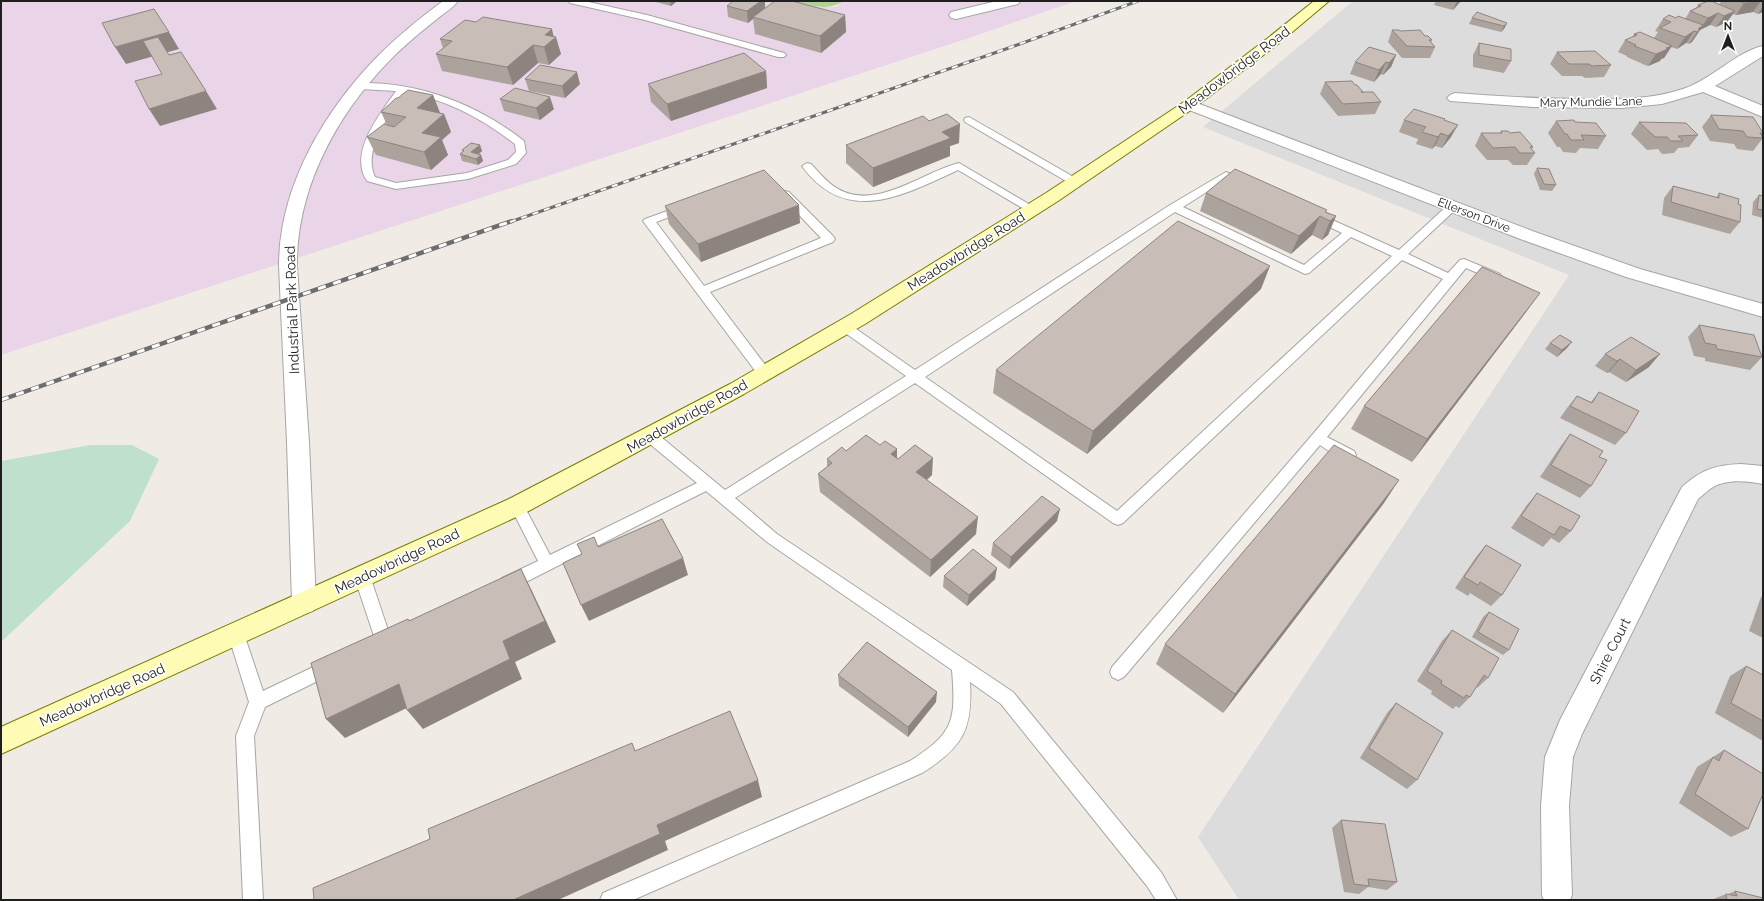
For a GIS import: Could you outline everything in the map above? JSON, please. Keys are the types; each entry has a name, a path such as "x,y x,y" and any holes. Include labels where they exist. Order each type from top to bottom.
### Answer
{"main road":[{"name":"Meadowbridge Road","path":"1,741 517,506 650,436 764,373 845,326 1075,182 1189,105 1273,41 1322,1"}],"street":[{"name":"Industrial Park Road","path":"304,603 300,482 288,279 289,243 296,206 308,171 321,145 339,114 360,86 394,48 451,1"},
{"path":"956,15 1013,1"},
{"name":"Mary Mundie Lane","path":"1455,98 1542,104 1609,105 1640,103 1667,98 1703,86 1746,58 1763,50"},
{"path":"1703,86 1763,112"},
{"name":"Ellerson Drive","path":"1189,105 1529,236 1633,273 1763,311"},
{"name":"Shire Court","path":"1557,895 1554,806 1559,757 1570,729 1690,494 1704,481 1723,474 1748,473 1763,475"}],"lane":[{"path":"574,1 647,18 780,55"},
{"path":"360,86 390,87 446,100 506,130 520,143 521,153 512,162 468,176 396,186 371,179 366,167 366,157 374,135 402,90"},
{"path":"969,120 1075,182"},
{"path":"807,166 835,192 854,198 885,197 959,166 1032,210"},
{"path":"724,498 916,376 1174,207 1226,175 1255,189"},
{"path":"702,291 830,239 776,184"},
{"path":"699,204 649,220 764,373"},
{"path":"1174,207 1305,270 1350,232"},
{"path":"845,326 1118,519 1452,207"},
{"path":"1306,212 1450,278"},
{"path":"1118,672 1318,438 1464,263 1506,282"},
{"path":"650,436 772,538 1007,698 1154,879 1167,900"},
{"path":"1318,438 1363,463"},
{"path":"497,588 708,484"},
{"path":"517,506 547,564"},
{"path":"362,576 384,642"},
{"path":"236,634 258,702 245,736 253,900"},
{"path":"258,702 342,662"},
{"path":"610,900 908,770 937,753 950,740 960,716 963,697 960,665"}],"shaded area":[{"path":"1,1 793,1 820,7 835,7 844,1 1076,1 969,38 1,355"},
{"path":"1353,1 1763,1 1763,900 1239,900 1198,837 1569,275 1203,127"}],"green space":[{"path":"793,1 844,1 831,6 819,7"},
{"path":"91,445 132,445 159,459 130,521 1,642 1,461"}],"building":[{"path":"733,1 761,1 747,11 727,6"},
{"path":"775,1 792,1 845,15 820,36 753,17"},
{"path":"1708,1 1735,11 1724,16 1718,13 1708,18 1690,11 1701,6 1698,5"},
{"path":"1739,1 1759,1 1744,3"},
{"path":"154,9 169,32 115,47 102,23"},
{"path":"1477,12 1507,23 1504,26 1472,18"},
{"path":"1669,15 1676,18 1678,16 1703,25 1697,32 1694,31 1685,37 1660,28 1671,22 1663,19"},
{"path":"483,17 552,29 545,35 556,37 544,47 533,45 507,67 436,54 452,41 440,39 465,20 476,22"},
{"path":"1392,30 1420,30 1425,36 1428,36 1432,40 1429,40 1435,47 1407,46"},
{"path":"1640,32 1672,46 1656,54 1634,46 1636,45 1625,40 1637,35 1634,34"},
{"path":"158,37 169,55 181,52 206,91 149,109 135,81 162,74 143,41"},
{"path":"1479,43 1511,49 1511,61 1479,55"},
{"path":"1369,47 1396,55 1389,63 1386,62 1379,70 1355,62"},
{"path":"1595,51 1611,65 1592,66 1589,64 1569,64 1557,52"},
{"path":"744,53 766,71 667,104 648,84"},
{"path":"540,65 577,72 562,86 525,79"},
{"path":"1352,81 1363,92 1373,92 1381,102 1343,104 1325,82"},
{"path":"515,88 550,97 536,108 500,99"},
{"path":"408,90 433,95 417,108 444,114 422,133 441,137 424,152 367,137 384,124 394,127 406,117 381,112 396,98"},
{"path":"1414,109 1458,125 1448,136 1441,133 1438,137 1422,132 1426,127 1404,120"},
{"path":"947,114 960,124 942,132 951,138 873,168 846,145 923,116 929,121"},
{"path":"1711,115 1753,117 1763,133 1760,133 1763,138 1747,137 1743,131 1719,129"},
{"path":"1574,120 1575,122 1596,123 1606,136 1581,135 1584,140 1571,140 1556,121"},
{"path":"1639,122 1686,123 1698,135 1678,136 1683,141 1671,141 1667,137 1655,137"},
{"path":"1501,131 1508,131 1510,133 1520,132 1533,147 1530,147 1535,153 1520,153 1515,147 1493,148 1481,133 1502,133"},
{"path":"471,143 480,145 471,152 481,155 476,159 460,154 464,151 462,150"},
{"path":"1537,168 1549,169 1556,185 1544,184"},
{"path":"1235,169 1327,210 1325,212 1336,216 1330,221 1320,216 1299,236 1206,193"},
{"path":"764,170 799,205 698,244 665,206"},
{"path":"1673,186 1719,198 1719,193 1739,199 1738,204 1741,205 1740,222 1671,202"},
{"path":"1759,195 1763,196 1763,210 1757,209"},
{"path":"1178,221 1270,266 1093,431 996,370"},
{"path":"1482,267 1540,293 1427,439 1364,406"},
{"path":"1699,325 1754,335 1762,357 1717,349 1716,345 1705,343"},
{"path":"1560,335 1572,342 1562,350 1550,343"},
{"path":"1631,337 1660,354 1636,370 1620,359 1617,361 1605,354"},
{"path":"1599,392 1639,411 1626,433 1570,406 1577,396 1592,403"},
{"path":"1570,434 1603,451 1599,457 1607,460 1591,486 1551,465"},
{"path":"866,435 880,445 885,441 897,449 891,454 898,459 915,445 933,458 916,472 978,517 931,560 818,474 832,463 827,459 842,447 846,451"},
{"path":"1334,445 1399,480 1235,694 1165,644"},
{"path":"1537,493 1580,516 1571,531 1560,526 1554,535 1521,516"},
{"path":"1042,496 1060,509 1011,557 993,543"},
{"path":"662,519 683,558 581,605 563,563 582,554 577,544 594,537 598,547"},
{"path":"1486,545 1521,565 1502,595 1480,582 1478,585 1464,577"},
{"path":"973,549 997,568 969,595 944,576"},
{"path":"521,569 545,621 503,641 510,659 407,710 399,684 326,719 311,663 408,619 409,621"},
{"path":"1489,612 1519,629 1509,650 1478,632"},
{"path":"1452,630 1499,658 1488,678 1484,675 1470,697 1466,695 1464,698 1441,684 1442,681 1427,671"},
{"path":"867,642 937,692 908,727 838,675"},
{"path":"1746,666 1763,675 1763,721 1731,703"},
{"path":"1396,703 1443,733 1417,780 1369,748"},
{"path":"730,711 758,780 657,825 660,834 513,900 314,900 313,888 430,839 428,829 632,743 635,751"},
{"path":"1724,750 1763,774 1763,794 1748,829 1695,794 1713,757 1719,761"},
{"path":"1341,820 1385,824 1397,882 1368,879 1369,886 1354,884"},
{"path":"1735,891 1763,898 1763,900 1727,900 1726,894 1737,896"}],"railway":[{"path":"510,222 1003,50 1138,1"},
{"path":"1,400 512,221"}]}
